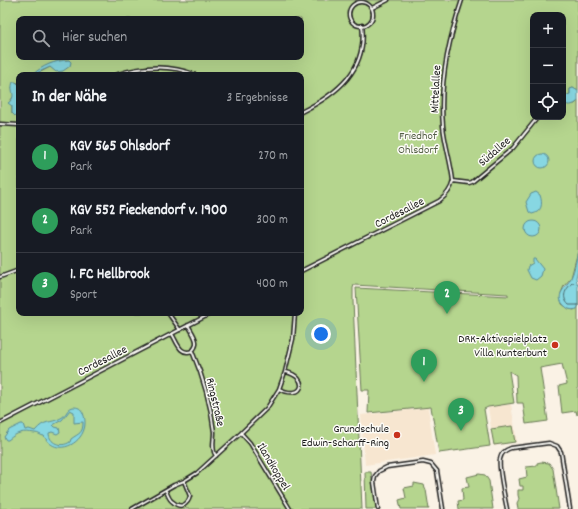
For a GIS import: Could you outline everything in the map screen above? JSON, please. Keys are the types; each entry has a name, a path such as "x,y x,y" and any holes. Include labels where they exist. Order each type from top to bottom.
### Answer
{"street":[{"path":"372,8 388,0"},
{"name":"Mittelallee","path":"453,181 443,127 443,83 447,52 454,22 462,0"},
{"path":"358,1 366,3 372,8 373,15 368,23 358,25 352,22 349,15 351,7 358,1"},
{"path":"304,110 338,89 353,71 361,52 362,25"},
{"path":"127,72 154,67 176,69 186,72"},
{"name":"Südallee","path":"453,181 472,182 513,148 536,120"},
{"path":"0,124 16,125"},
{"name":"Cordesallee","path":"304,269 439,201 448,193 453,181"},
{"path":"0,277 16,271"},
{"path":"170,316 180,330"},
{"name":"Cordesallee","path":"0,423 206,316"},
{"path":"132,509 197,473 242,433 267,408 279,389 285,372 293,339 295,316"},
{"name":"Ringstraße","path":"188,325 197,342 195,349 192,351 207,396 213,423 213,451 216,456"},
{"path":"172,334 182,351 192,351"},
{"path":"279,389 292,393 296,392 300,387 301,383 297,377 293,374 285,372"},
{"name":"Ilandkoppel","path":"242,433 250,443 290,509"},
{"path":"507,509 500,463 502,455 511,448 547,443 556,445 561,452 570,509"},
{"path":"378,509 374,482 375,476 379,471 387,467 422,462 431,464 437,471 443,509"},
{"path":"166,491 173,503 177,505 184,505 189,500 190,496 184,481"}],"shaded area":[{"path":"511,404 517,442 494,446 488,407"},
{"name":"Grundschule Edwin-Scharff-Ring","path":"428,408 435,455 365,465 361,415"}],"green space":[{"name":"Friedhof Ohlsdorf","path":"0,0 578,0 578,91 573,88 570,89 570,94 566,96 566,12 530,12 530,120 566,120 566,103 575,104 578,101 578,251 571,278 564,286 561,293 562,304 569,309 574,310 578,307 578,414 577,415 576,411 562,413 559,386 567,384 562,364 540,368 548,421 526,424 523,403 517,403 516,375 509,371 514,403 484,409 490,446 439,453 431,407 368,413 369,390 362,390 356,288 508,296 508,294 354,285 353,301 362,509 0,509"},
{"name":"Friedhof Ohlsdorf","path":"50,67 59,72 41,72"},
{"path":"512,426 515,442 494,445 491,429"},
{"path":"537,463 549,463 553,469 559,509 518,509 518,490 523,490 523,486 520,486 519,479 527,477 526,467 537,466"},
{"path":"365,472 371,472 376,509 366,509"},
{"path":"479,474 485,475 489,481 493,509 459,509 458,501 463,500 462,488 469,487 467,477"},
{"path":"414,483 424,485 429,509 401,509 399,500 406,498 404,488 414,486"}],"water":[{"path":"69,60 71,62 70,66 63,71 56,72 50,67 36,72 49,64"},
{"path":"13,82 16,82 15,116 12,113 12,106 8,103 13,96"},
{"path":"573,88 578,91 578,101 568,105 566,104 566,96 570,94 570,89"},
{"path":"539,154 545,154 549,158 549,164 545,168 539,168 535,164 535,158"},
{"path":"536,192 540,195 541,207 538,211 532,214 529,212 526,202 531,194"},
{"path":"533,221 539,223 541,229 539,235 533,237 527,235 525,229 527,223"},
{"path":"578,251 576,278 578,286 578,307 577,309 571,310 562,303 560,295 572,275"},
{"path":"533,259 535,259 543,269 541,276 536,280 531,278 527,270 528,266 533,263"},
{"path":"75,407 80,409 83,413 85,422 84,431 73,444 65,447 58,447 50,444 44,436 31,432 20,433 8,440 4,437 9,430 21,424 23,424 25,430 29,429 35,431 45,423 63,417 71,408","holes":["70,410 74,412 74,423 83,422 81,431 67,444 56,444 51,439 49,433 52,432 57,434 60,432 59,428 53,425 62,420"]}],"place":[{"name":"KGV 552 Fieckendorf v. 1900","path":"447,314"},
{"name":"DRK-Aktivspielplatz Villa Kunterbunt","path":"555,345"},
{"name":"KGV 565 Ohlsdorf","path":"424,382"},
{"name":"1. FC Hellbrook","path":"461,431"},
{"name":"Grundschule Edwin-Scharff-Ring","path":"397,435"}]}
